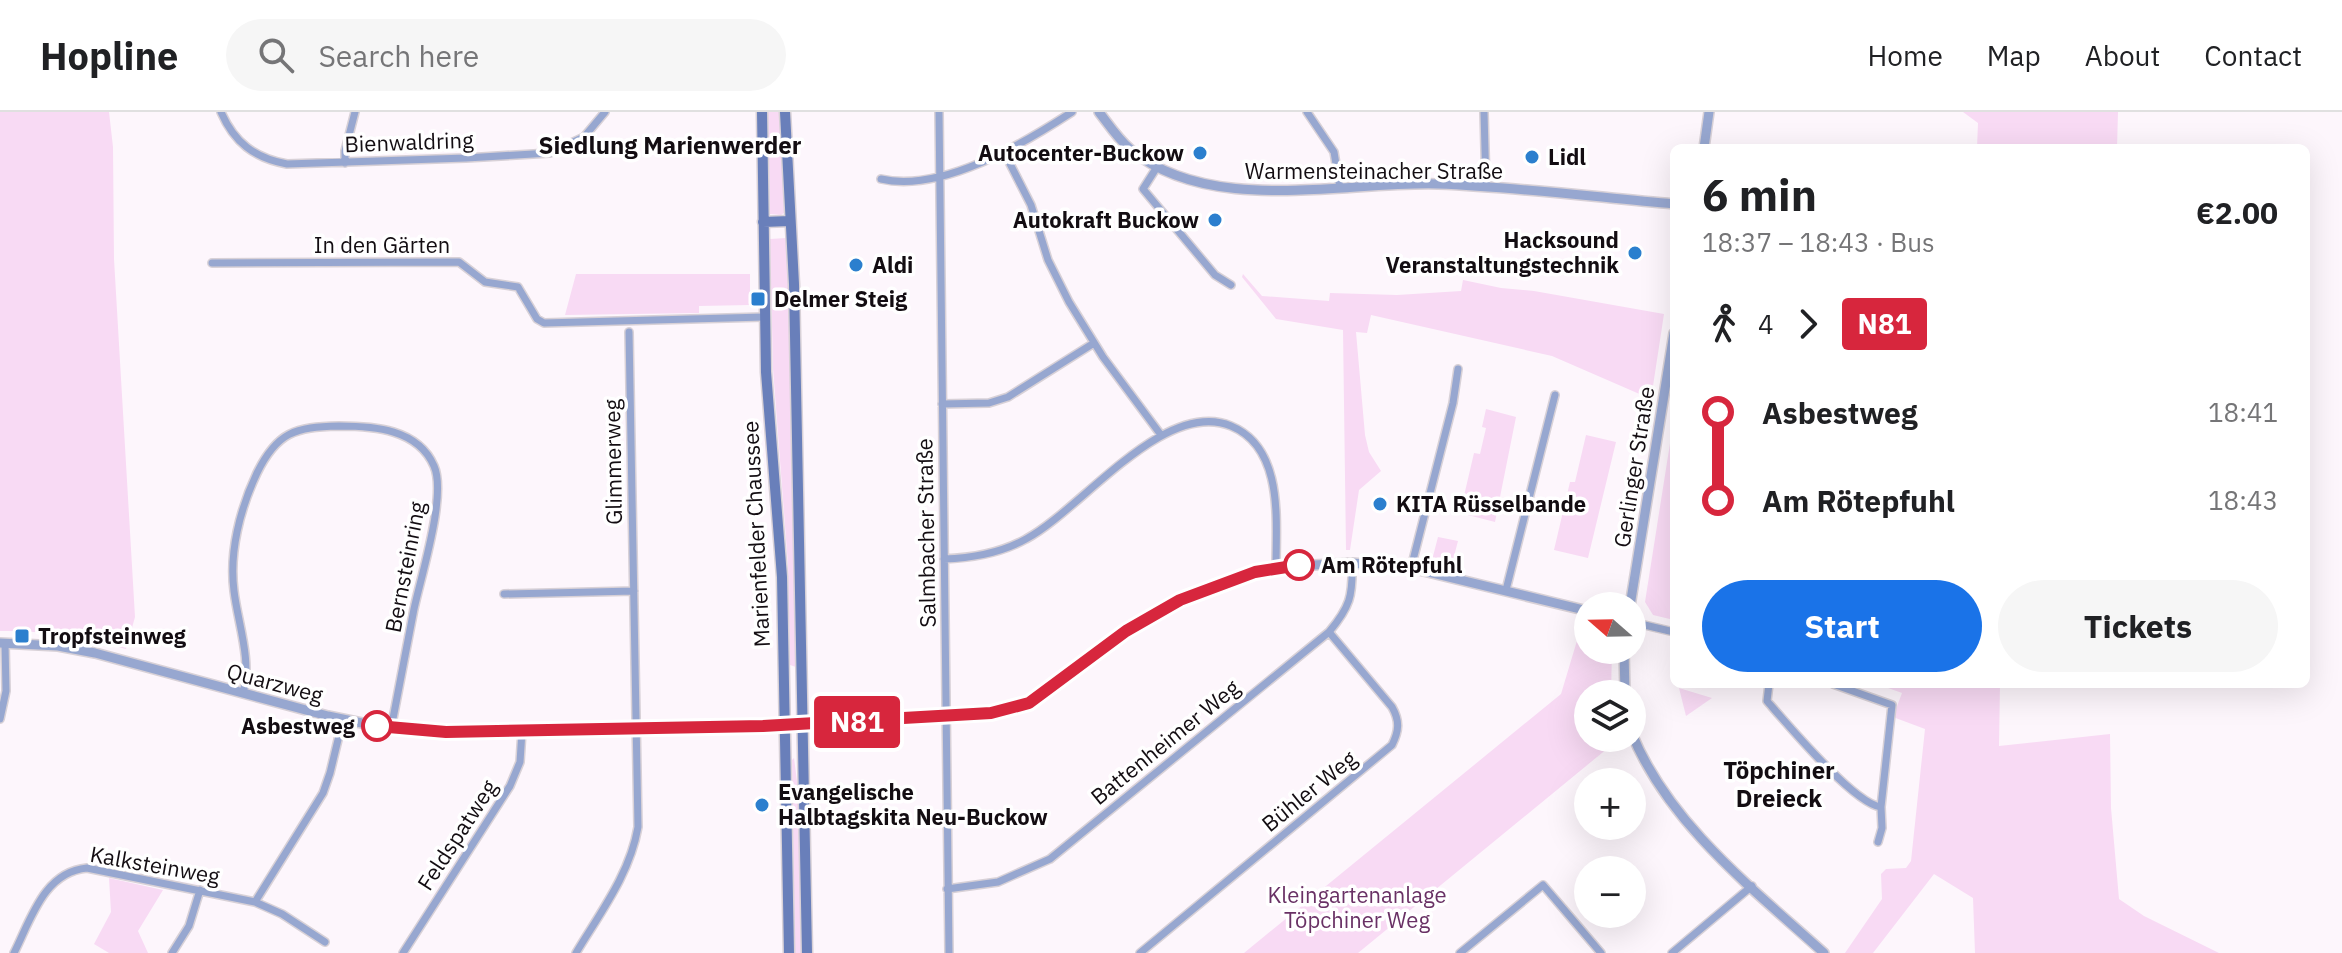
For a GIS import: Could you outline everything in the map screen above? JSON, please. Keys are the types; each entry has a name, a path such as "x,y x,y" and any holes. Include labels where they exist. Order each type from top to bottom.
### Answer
{"main road":[{"name":"Marienfelder Chaussee","path":"762,112 769,419 781,560 789,953"},
{"name":"Marienfelder Chaussee","path":"785,112 794,295 807,953"},
{"path":"763,222 790,221"}],"street":[{"name":"Bienwaldring","path":"221,112 239,142 266,160 287,164 550,153 584,137 605,112"},
{"path":"345,163 355,112"},
{"name":"Salmbacher Straße","path":"939,112 949,953"},
{"path":"881,179 902,182 939,175 1004,152 1072,112"},
{"name":"Warmensteinacher Straße","path":"1099,112 1128,148 1157,167 1186,178 1229,188 1286,191 1423,184 1670,204"},
{"path":"1307,112 1334,152 1340,188"},
{"path":"1484,112 1486,187"},
{"path":"1705,144 1709,112"},
{"path":"1004,152 1031,205 1051,267 1094,343 1161,435"},
{"path":"1157,167 1143,189 1215,275 1231,285"},
{"name":"In den Gärten","path":"212,263 459,262 485,282 518,287 537,319 544,323 765,317"},
{"name":"Glimmerweg","path":"576,953 621,879 632,854 638,827 629,332"},
{"path":"942,404 976,404 1008,397 1094,343"},
{"name":"Gerlinger Straße","path":"1632,592 1670,358"},
{"path":"1411,568 1453,403 1458,369"},
{"path":"1506,590 1555,395"},
{"path":"944,559 978,556 1025,540 1161,435 1187,424 1211,421 1234,427 1252,441 1267,464 1274,490 1276,567"},
{"name":"Bernsteinring","path":"243,693 247,677 234,589 233,556 240,520 256,474 270,448 286,433 321,427 377,428 409,438 419,446 434,465 438,481 434,518 391,729"},
{"name":"Quarzweg","path":"3,643 86,651 391,729 522,731 785,725 991,713 1029,703 1126,631 1180,600 1238,577 1276,567 1352,563 1411,568 1574,607"},
{"name":"Battenheimer Weg","path":"947,889 998,882 1050,859 1329,632 1349,606 1352,563"},
{"path":"504,594 634,591"},
{"path":"1646,625 1670,631"},
{"name":"Bühler Weg","path":"1140,953 1392,745 1399,728 1398,717 1329,632"},
{"path":"0,719 6,691 3,643"},
{"path":"1769,688 1767,701 1813,752 1863,799 1881,807"},
{"path":"1844,688 1892,705 1881,807 1882,828 1878,842"},
{"path":"255,902 323,793 343,719"},
{"name":"Feldspatweg","path":"403,953 510,786 520,762 522,731"},
{"path":"1640,752 1652,777 1695,831 1824,953"},
{"name":"Kalksteinweg","path":"14,953 48,887 64,873 94,868 255,902 282,914 325,942"},
{"path":"1460,953 1543,885 1601,953"},
{"path":"1672,953 1752,886"},
{"path":"172,953 190,922 200,890"}],"green space":[{"path":"0,112 109,112 113,147 114,259 135,617 126,649 63,636 0,631"},
{"path":"768,112 781,112 784,213 781,215 770,214"},
{"path":"1963,112 2118,112 2117,144 1977,144 1978,123"},
{"path":"786,238 796,667 790,665 788,565 773,369 770,239"},
{"path":"576,274 750,274 750,305 699,306 699,313 565,315"},
{"path":"1243,274 1262,296 1329,301 1330,293 1397,295 1461,291 1463,280 1664,314 1651,399 1552,356 1371,315 1367,333 1356,332 1365,435 1369,452 1381,471 1359,490 1350,550 1346,550 1343,330 1276,319 1242,277"},
{"path":"1486,409 1516,417 1495,522 1460,513 1474,453 1480,454 1486,428 1482,427"},
{"path":"1586,435 1616,442 1588,558 1554,550 1570,482 1575,482"},
{"path":"1670,443 1670,619 1653,615 1646,604 1646,596"},
{"path":"1438,537 1458,541 1452,564 1432,560"},
{"name":"Kleingartenanlage Töpchiner Weg","path":"1574,651 1574,664 1612,664 1611,680 1574,680 1574,752 1603,752 1584,768 1574,768 1574,776 1358,953 1244,953 1561,694"},
{"path":"1679,688 1712,698 1686,716"},
{"path":"1888,688 2000,688 1999,746 2110,734 2111,808 2119,899 2144,916 2219,953 1975,953 1973,898 1934,874 1873,953 1845,953 1882,899 1881,874 1886,869 1906,868 1911,861 1925,729 1893,717 1902,693"},
{"path":"794,758 801,811 804,953 795,953"},
{"path":"109,878 163,890 138,931 148,953 109,953 94,944 111,912"}],"bus line":[{"name":"N81","path":"377,726 446,732 763,726 991,713 1029,703 1126,631 1180,600 1224,581 1276,567 1299,565"}],"place":[{"name":"Autocenter-Buckow","path":"1200,153"},
{"name":"Lidl","path":"1532,157"},
{"name":"Autokraft Buckow","path":"1215,220"},
{"name":"Hacksound Veranstaltungstechnik","path":"1635,253"},
{"name":"Aldi","path":"856,265"},
{"name":"Delmer Steig","path":"758,299"},
{"name":"KITA Rüsselbande","path":"1380,504"},
{"name":"Am Rötepfuhl","path":"1299,565"},
{"name":"Tropfsteinweg","path":"22,636"},
{"name":"Asbestweg","path":"377,726"},
{"name":"Evangelische Halbtagskita Neu-Buckow","path":"762,805"}],"district":[{"name":"Siedlung Marienwerder","path":"670,146"},
{"name":"Töpchiner Dreieck","path":"1779,785"}]}
